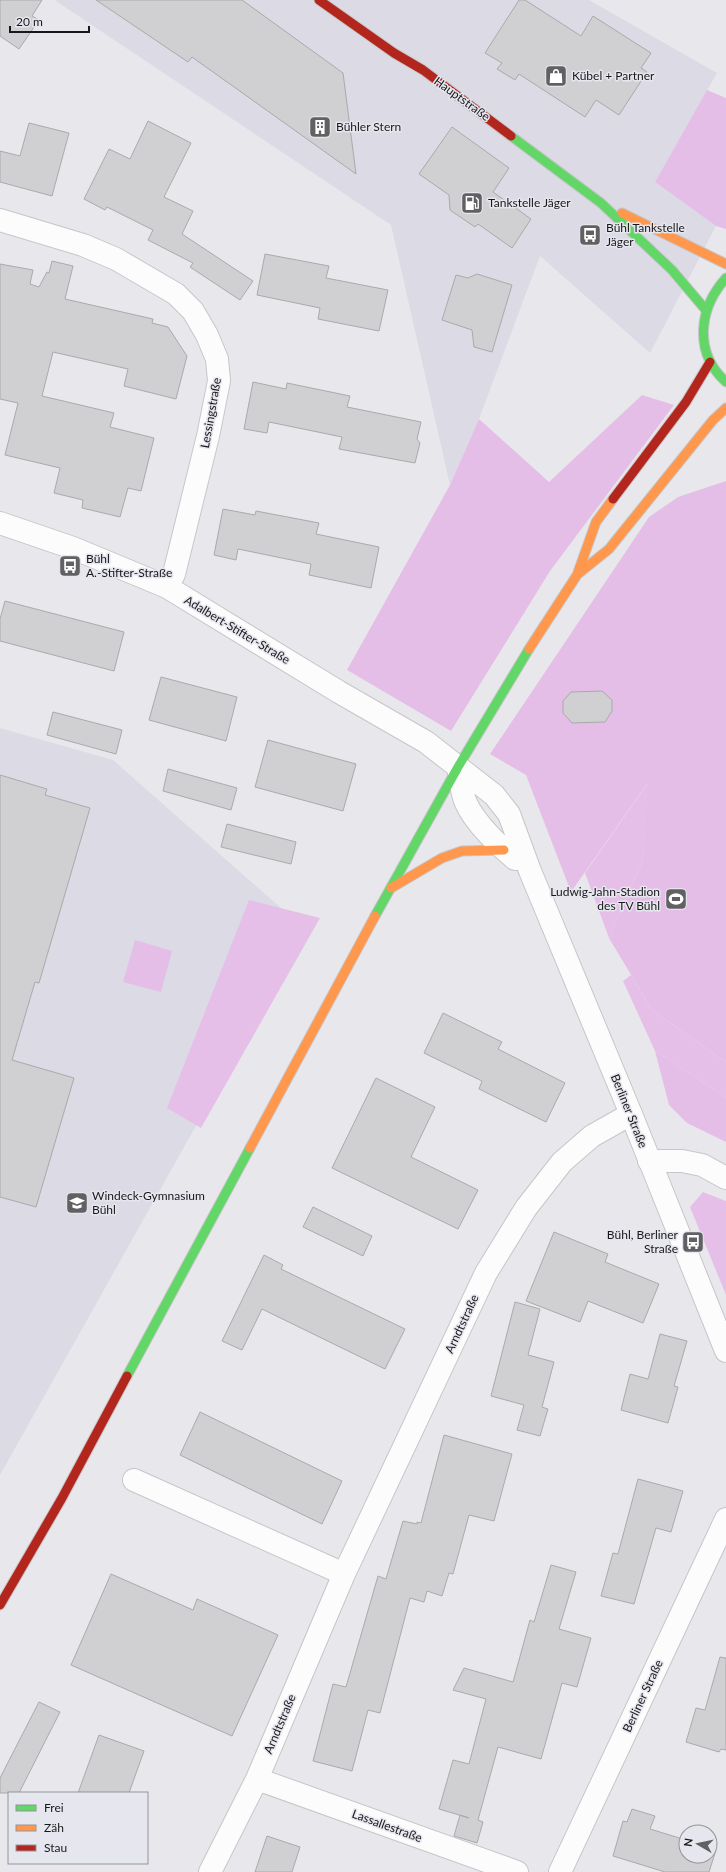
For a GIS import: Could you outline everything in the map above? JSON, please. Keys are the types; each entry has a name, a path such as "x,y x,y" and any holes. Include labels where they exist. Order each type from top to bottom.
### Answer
{"street":[{"name":"Hauptstraße","path":"319,0 394,53 423,70 601,203 672,270 705,309"},
{"name":"Hauptstraße","path":"601,203 726,264"},
{"name":"Lessingstraße","path":"0,220 83,245 116,259 176,294 193,311 207,334 217,359 219,381 208,436 174,574 167,587"},
{"path":"726,278 717,286 705,309 703,333 704,345 710,362 726,382"},
{"path":"0,1605 66,1491 390,889 458,766 520,663 577,574 596,522 686,402 710,362"},
{"path":"577,574 609,549 713,420 726,408"},
{"name":"Adalbert-Stifter-Straße","path":"0,523 73,548 167,587 339,692 426,742 458,766"},
{"name":"Berliner Straße","path":"458,766 466,803 480,823 504,850 530,872"},
{"name":"Berliner Straße","path":"458,766 494,795 509,814 530,872 631,1114 726,1351"},
{"path":"390,889 442,858 462,851 504,850"},
{"name":"Arndtstraße","path":"210,1872 256,1779 344,1574 486,1273 526,1208 562,1162 592,1136 631,1114"},
{"path":"649,1161 682,1161 702,1165 726,1178"},
{"path":"134,1480 344,1574"},
{"name":"Berliner Straße","path":"561,1872 726,1519"},
{"name":"Lassallestraße","path":"256,1779 517,1872"}],"shaded area":[{"path":"589,0 717,73 655,182 716,226 650,353 540,256 479,419 450,485 391,225 56,1"},
{"path":"707,90 726,98 726,229 716,226 655,182"},
{"path":"642,395 674,405 550,571 451,731 347,670 450,485 479,419 549,482"},
{"path":"726,481 726,1062 652,1010 609,938 643,860 647,784 571,892 526,775 490,754 649,517 678,497"},
{"name":"Windeck-Gymnasium Bühl","path":"0,728 113,760 306,930 0,1475"},
{"path":"648,783 643,860 609,938 585,873"},
{"path":"249,900 320,918 201,1128 167,1108"},
{"path":"135,940 172,951 161,992 123,982"},
{"path":"631,975 652,1010 726,1062 726,1098 655,1051 623,981"},
{"path":"655,1051 726,1098 726,1142 687,1123 669,1105"},
{"path":"703,1192 726,1201 726,1295 690,1207"}],"building":[{"path":"0,0 42,0 32,16 39,20 19,49 0,36"},
{"path":"96,0 242,0 343,73 356,174 192,57 188,62"},
{"path":"519,0 525,0 581,36 593,16 651,53 641,68 647,72 619,115 596,100 585,117 519,74 515,80 497,69 502,63 485,53"},
{"path":"148,121 191,143 164,197 193,211 182,234 253,281 240,300 190,267 193,263 148,240 153,230 107,207 105,210 84,199 109,149 130,159"},
{"path":"29,123 69,133 52,196 0,182 0,151 20,156"},
{"path":"452,127 509,168 493,192 531,219 512,248 478,224 475,227 450,210 449,195 419,174"},
{"path":"265,254 329,266 326,278 388,290 379,331 318,319 320,308 257,295"},
{"path":"52,261 73,266 65,299 153,319 152,323 168,327 187,356 176,399 124,386 128,369 53,352 42,396 114,413 110,427 154,438 141,491 128,488 120,517 82,508 83,500 54,493 60,468 5,455 18,403 0,399 0,264 33,270 30,284 39,287 47,272 49,273"},
{"path":"477,274 512,285 492,352 474,347 472,330 442,320 456,275 468,278"},
{"path":"253,382 286,389 287,383 350,396 347,407 421,422 417,439 420,443 415,463 339,449 342,437 269,422 267,433 244,429"},
{"path":"223,509 255,515 256,511 319,523 316,534 379,547 371,588 309,575 311,564 238,549 236,560 214,555"},
{"path":"5,601 124,632 114,671 0,641 0,619"},
{"path":"161,677 237,697 226,741 149,720"},
{"path":"602,691 612,700 612,711 605,722 572,723 563,713 563,701 571,692"},
{"path":"53,712 122,730 116,754 47,735"},
{"path":"268,740 356,764 343,811 255,787"},
{"path":"168,769 237,788 231,810 163,791"},
{"path":"0,775 47,789 45,795 90,808 39,983 35,982 12,1060 74,1078 36,1207 0,1197"},
{"path":"227,824 296,842 291,864 221,847"},
{"path":"443,1013 502,1042 498,1049 565,1083 546,1122 479,1089 482,1081 424,1053"},
{"path":"376,1078 435,1107 411,1157 478,1190 458,1229 332,1168"},
{"path":"313,1207 372,1236 363,1256 303,1227"},
{"path":"554,1232 608,1254 605,1262 659,1284 643,1323 588,1301 580,1322 526,1301"},
{"path":"264,1255 283,1265 281,1269 405,1329 385,1369 262,1309 242,1350 222,1341"},
{"path":"515,1302 540,1309 528,1355 554,1362 542,1407 548,1409 540,1436 517,1430 524,1405 491,1396"},
{"path":"660,1334 687,1341 674,1386 678,1387 668,1423 621,1410 630,1374 648,1379"},
{"path":"200,1412 342,1481 322,1524 180,1455"},
{"path":"444,1435 512,1454 494,1521 469,1515 453,1574 449,1573 442,1596 427,1591 424,1602 410,1598 380,1713 368,1710 352,1771 313,1761 333,1684 346,1687 378,1576 386,1579 403,1521 417,1524 417,1522 421,1523"},
{"path":"638,1479 683,1491 671,1532 656,1528 634,1604 601,1596 613,1553 618,1554"},
{"path":"551,1565 576,1572 559,1629 591,1638 577,1687 562,1683 541,1759 498,1747 478,1820 483,1822 477,1843 454,1836 460,1815 439,1809 453,1760 469,1764 486,1699 453,1690 464,1668 513,1682 530,1620 534,1622"},
{"path":"111,1574 193,1610 197,1599 278,1635 232,1736 71,1665"},
{"path":"720,1657 726,1658 726,1750 721,1749 719,1752 686,1742 696,1708 705,1710"},
{"path":"39,1702 60,1712 20,1792 0,1793 0,1778"},
{"path":"99,1735 144,1751 129,1792 78,1792"},
{"path":"632,1809 655,1816 650,1829 678,1838 678,1864 712,1864 709,1872 665,1872 613,1856 623,1821 627,1822"},
{"path":"267,1836 300,1847 292,1872 255,1872"}],"traffic: fast":[{"path":"511,136 601,203 672,270 705,309"},
{"path":"726,278 710,303 705,316 704,330 704,344 708,357 715,370 726,382"},
{"path":"375,916 458,767 529,649"},
{"path":"127,1376 250,1148"}],"traffic: slow":[{"path":"622,213 726,264"},
{"path":"578,574 609,549 713,420 726,408"},
{"path":"529,649 577,575 596,522 613,499"},
{"path":"391,888 442,858 462,851 504,850"},
{"path":"250,1148 375,916"}],"traffic: jam":[{"path":"319,0 394,53 423,70 511,136"},
{"path":"613,499 686,402 710,362"},
{"path":"0,1605 62,1498 127,1376"}],"place":[{"name":"Kübel + Partner","path":"556,76"},
{"name":"Bühler Stern","path":"320,127"},
{"name":"Tankstelle Jäger","path":"472,203"},
{"name":"Bühl Tankstelle Jäger","path":"590,235"},
{"name":"Bühl A.-Stifter-Straße","path":"70,566"},
{"name":"Ludwig-Jahn-Stadion des TV Bühl","path":"676,899"},
{"name":"Windeck-Gymnasium Bühl","path":"77,1203"},
{"name":"Bühl, Berliner Straße","path":"693,1242"}]}
